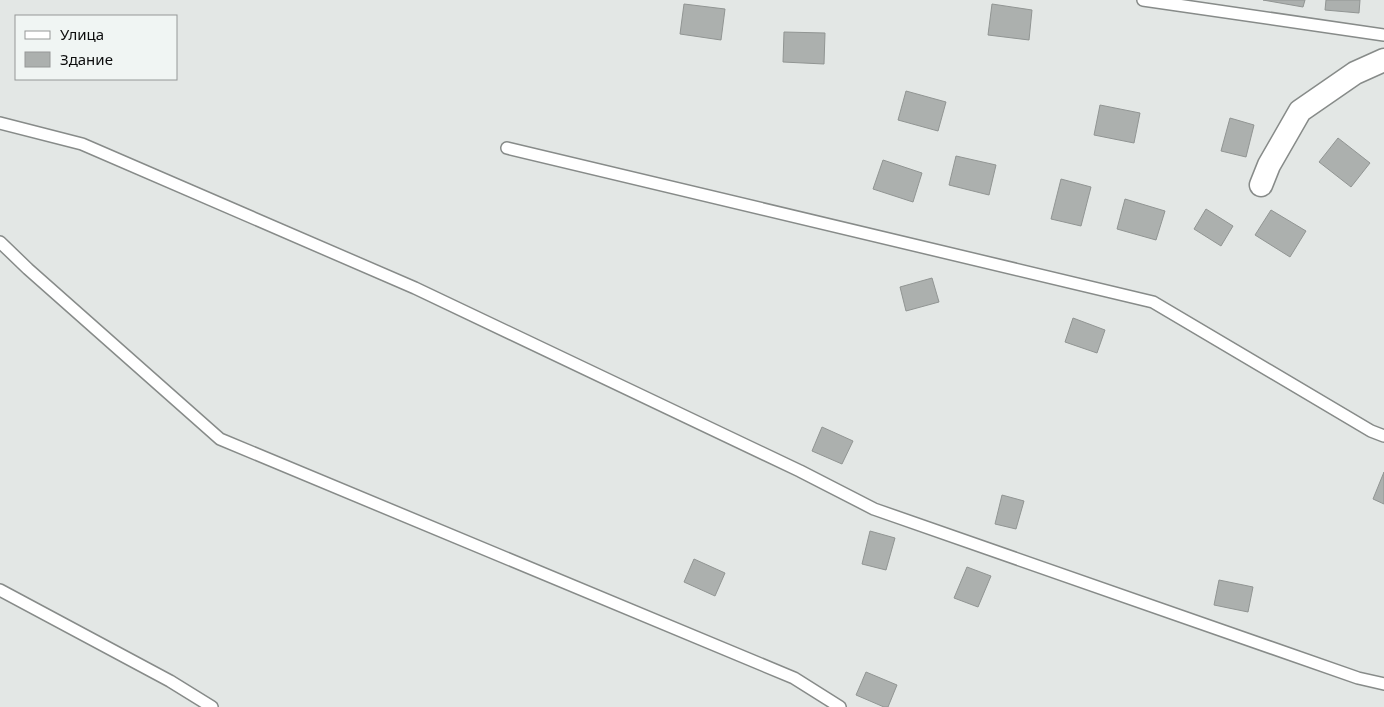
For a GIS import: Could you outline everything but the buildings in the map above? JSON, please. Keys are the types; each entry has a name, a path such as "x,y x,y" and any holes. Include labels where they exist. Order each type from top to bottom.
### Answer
{"street":[{"path":"1261,185 1269,165 1300,111 1355,73 1384,60"}],"lane":[{"path":"1143,0 1384,36"},
{"path":"0,123 82,144 415,288 800,470 874,509 1358,678 1384,684"},
{"path":"507,148 1152,302 1371,431 1384,436"},
{"path":"0,242 28,270 220,439 794,678 840,707"},
{"path":"0,590 161,676 212,707"}]}
